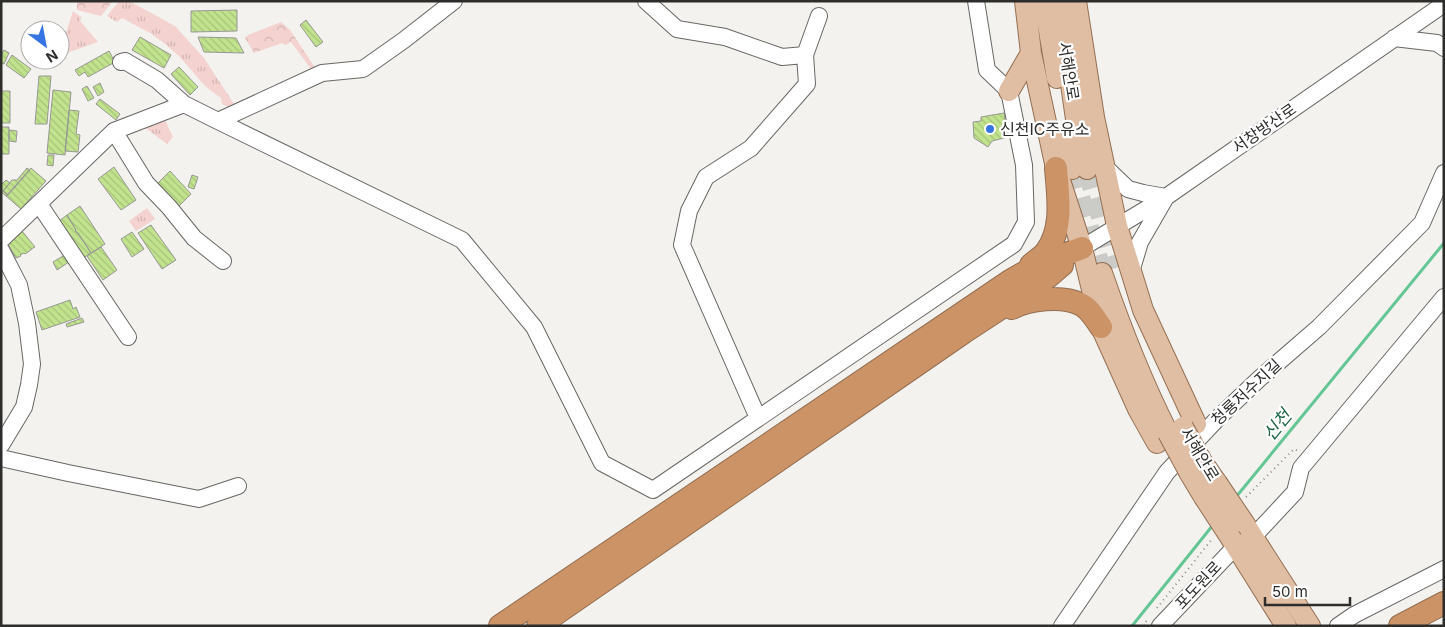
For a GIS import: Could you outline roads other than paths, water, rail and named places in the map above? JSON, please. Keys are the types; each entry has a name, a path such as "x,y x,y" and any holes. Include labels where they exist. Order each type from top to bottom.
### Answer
{"highway":[{"path":"1010,281 1045,253 1054,238 1059,214 1080,168"},
{"path":"500,626 1010,281 1038,265 1082,248"},
{"path":"538,626 964,332 1048,277 1082,248"},
{"path":"964,332 1024,302 1065,299 1081,304 1091,312 1101,327"},
{"path":"1400,626 1444,603"}],"main road":[{"path":"1024,1 1031,53 1080,168 1117,226 1116,271 1143,310 1176,432 1196,465"},
{"name":"서해안로","path":"1044,1 1080,168"},
{"name":"서해안로","path":"1059,1 1078,133 1080,168"},
{"path":"1076,1 1094,117 1080,168 1082,248 1101,327 1138,409 1176,432"},
{"path":"1009,91 1031,53"},
{"name":"서해안로","path":"1116,271 1120,324 1155,406 1176,432 1241,533 1310,626"},
{"path":"1211,486 1241,533"},
{"name":"서해안로","path":"1241,533 1286,626"}],"street":[{"path":"218,121 322,73 363,69 454,1"},
{"path":"646,1 677,30 725,37 782,57 805,55"},
{"path":"121,62 125,61 157,80 184,104 462,240 534,327 602,463 653,490 1014,244 1026,222 1024,165 1009,91 987,70 976,1"},
{"name":"서창방산로","path":"1082,248 1166,197 1444,4"},
{"path":"758,418 682,246 689,211 706,177 751,148 807,84 805,55 819,16"},
{"path":"1394,38 1437,43 1444,48"},
{"path":"1,240 114,131 184,104"},
{"path":"114,131 146,183 169,207 194,238 223,261"},
{"path":"1080,168 1128,189 1166,197 1140,242 1116,271"},
{"name":"청룡저수지길","path":"1062,626 1167,472 1259,378 1319,326 1422,224 1444,173"},
{"path":"39,204 128,337"},
{"path":"1,250 19,285 27,323 32,364 24,407 1,445"},
{"name":"포도원로","path":"1160,626 1241,533 1295,492 1301,468 1444,297"},
{"path":"1,458 199,499 238,486"},
{"path":"1338,626 1354,615 1444,569"}],"waterway":[{"name":"신천","path":"1236,497 1444,243"},
{"name":"신천","path":"1132,626 1213,525"}],"tunnel":[{"path":"1072,169 1102,273"},
{"path":"1087,169 1116,268"}],"place":[{"name":"신천IC주유소","path":"990,129"}]}
